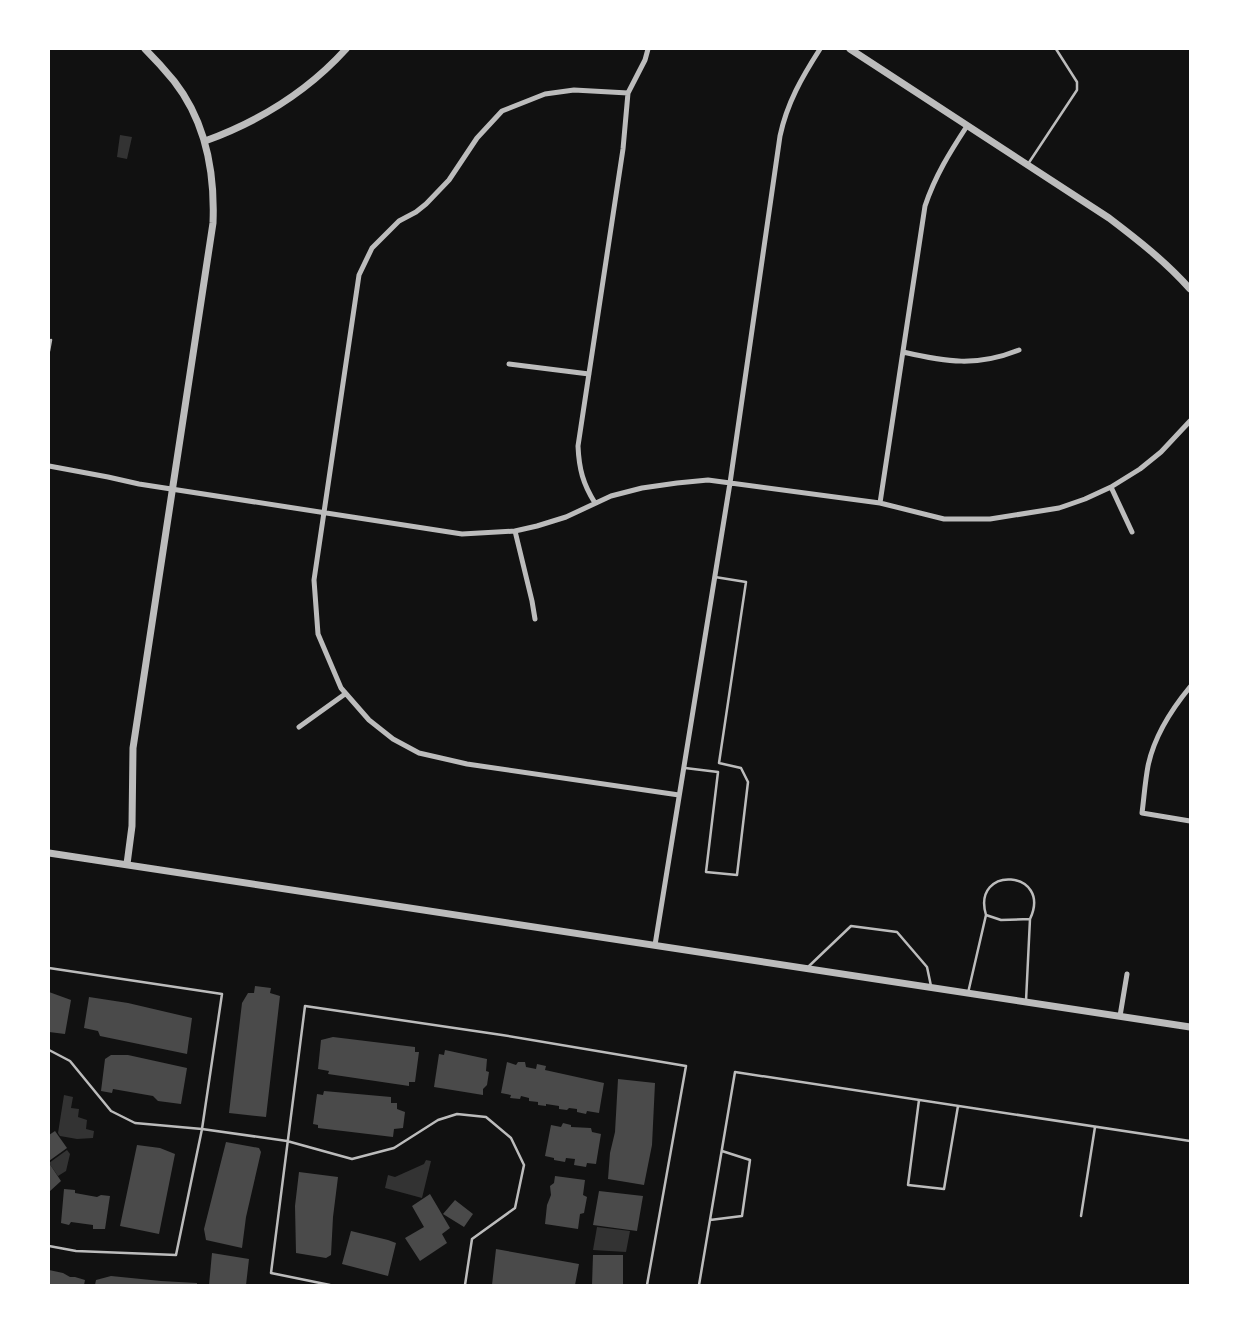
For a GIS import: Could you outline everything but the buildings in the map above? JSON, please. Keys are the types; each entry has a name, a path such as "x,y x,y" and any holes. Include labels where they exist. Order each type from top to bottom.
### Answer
{"street":[{"path":"127,864 132,826 133,748 213,223 212,169 205,141 195,116 182,92 146,49"},
{"path":"205,141 255,120 284,103 310,84 346,49"},
{"path":"595,503 585,487 578,460 578,446 623,150 628,93 648,49"},
{"path":"654,945 730,483 780,136 794,92 820,49"},
{"path":"850,49 1109,218 1137,239 1190,289"},
{"path":"628,93 574,90 545,94 502,110 477,138 449,180 426,204 399,222 372,248 359,275 314,580 316,619 318,634 324,651 345,694 370,720 393,739 419,753 467,764 679,795"},
{"path":"880,503 926,206 936,176 952,148 968,126"},
{"path":"903,352 936,360 966,362 994,359 1020,350"},
{"path":"509,364 589,374"},
{"path":"49,466 139,484 462,534 515,530 537,526 566,517 611,496 642,488 708,480 880,503 944,519 990,519 1059,508 1110,487 1140,469 1161,452 1190,421"},
{"path":"1110,487 1132,532"},
{"path":"515,530 535,619"},
{"path":"1190,688 1172,711 1154,745 1148,766 1142,814 1190,821"},
{"path":"299,727 345,694"},
{"path":"49,853 1190,1027"},
{"path":"1120,1016 1127,974"}],"lane":[{"path":"1028,165 1077,90 1077,82 1056,49"},
{"path":"49,351 51,340"},
{"path":"715,577 746,582 719,763 706,872 737,876 748,782 741,768 719,763"},
{"path":"683,768 718,772"},
{"path":"968,993 986,915 984,899 987,891 999,880 1015,879 1023,882 1029,888 1035,903 1030,918 1026,1002"},
{"path":"986,915 1001,920 1030,918"},
{"path":"806,968 851,926 897,932 927,967 931,988"},
{"path":"49,968 222,994 202,1129 176,1255 76,1251 49,1246"},
{"path":"330,1285 272,1273 305,1006 502,1035 686,1066 648,1285"},
{"path":"49,1050 70,1061 111,1111 135,1123 202,1129 287,1141 352,1158 394,1148 438,1120 456,1114 486,1117 511,1138 524,1165 515,1208 472,1239 466,1285"},
{"path":"699,1285 735,1072 1190,1141"},
{"path":"919,1100 908,1185 944,1189 958,1106"},
{"path":"1081,1216 1095,1127"},
{"path":"710,1220 742,1216 750,1160 722,1151"}],"shaded area":[{"path":"120,135 132,137 127,159 117,157"},
{"path":"64,1095 73,1097 71,1108 79,1109 78,1117 87,1120 86,1129 94,1131 93,1138 77,1139 60,1136 58,1133"},
{"path":"67,1150 70,1154 66,1171 58,1176 49,1163"},
{"path":"426,1160 431,1161 422,1198 385,1188 388,1175 395,1177 424,1164"},
{"path":"597,1227 630,1231 626,1252 593,1250"}]}
